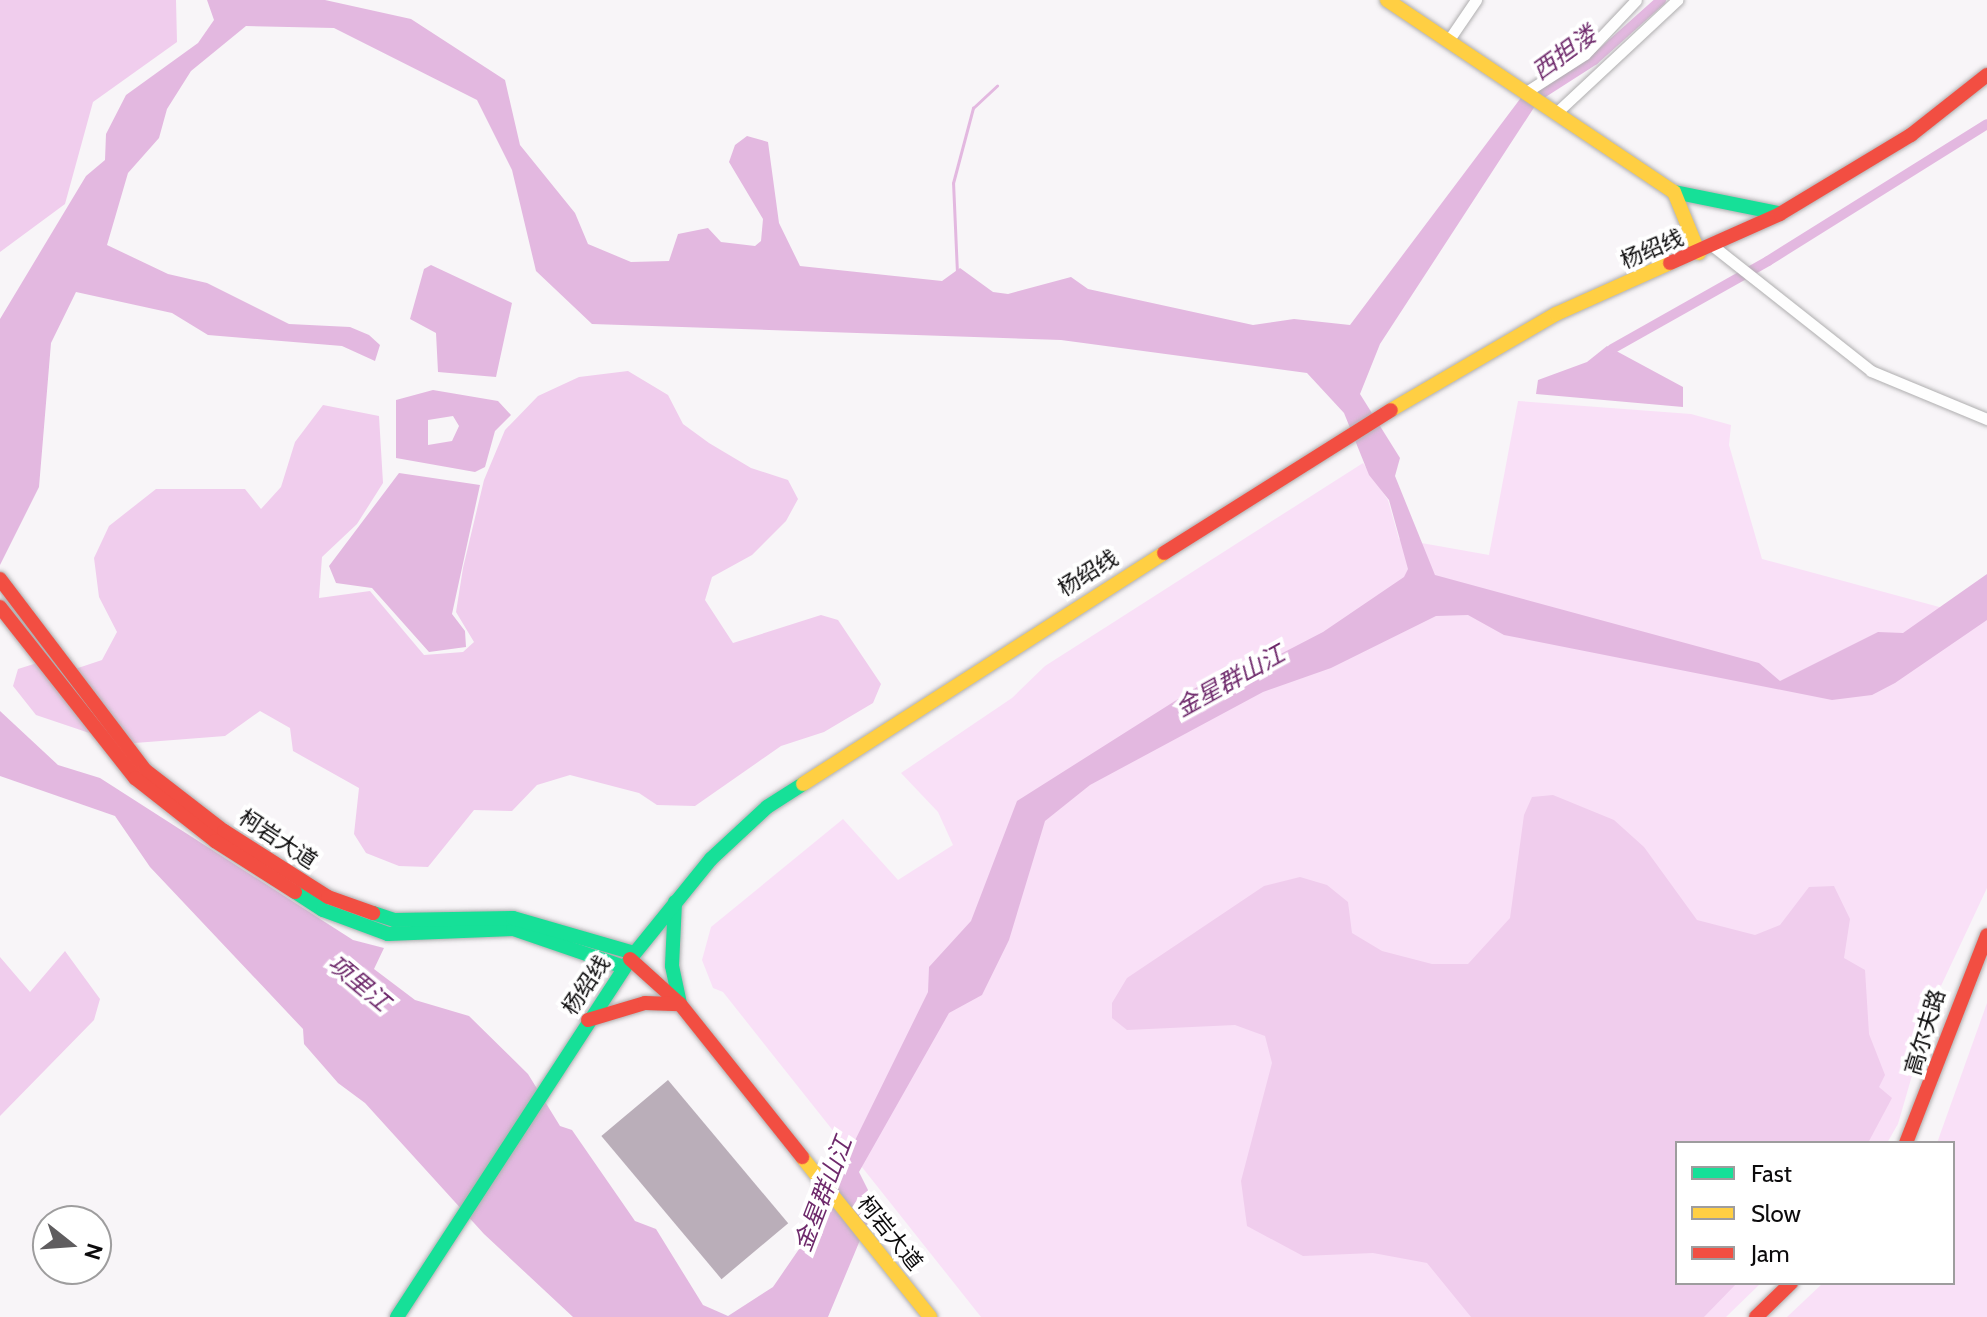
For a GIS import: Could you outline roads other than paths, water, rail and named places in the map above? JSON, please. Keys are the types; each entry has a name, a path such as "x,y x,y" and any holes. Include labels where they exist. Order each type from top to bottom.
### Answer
{"main road":[{"path":"1394,2 1674,192 1780,214"},
{"name":"杨绍线","path":"397,1317 629,960 675,902 767,807 837,758 1345,437 1556,314 1780,214 1911,135 1987,75"},
{"path":"1674,192 1706,249"},
{"name":"柯岩大道","path":"0,579 145,770 224,831 328,897 394,920 513,918 578,932 629,960 680,1004 930,1317"},
{"name":"柯岩大道","path":"1,609 135,778 215,841 323,910 388,934 513,929 629,960"},
{"path":"588,1020 645,1003 680,1004 672,966 675,902"},
{"name":"高尔夫路","path":"1907,1141 1987,935"},
{"path":"1756,1317 1789,1285"}],"street":[{"path":"1448,41 1476,0"},
{"path":"1526,92 1585,54 1636,0"},
{"path":"1556,113 1677,0"},
{"path":"1706,249 1740,267 1871,371 1987,419"}],"water":[{"path":"207,0 325,0 411,19 505,80 520,145 575,213 588,244 631,262 669,261 678,234 708,228 721,242 755,246 761,241 763,219 729,162 735,145 747,136 768,142 779,223 800,266 942,281 960,268 993,292 1008,294 1071,277 1088,289 1253,325 1294,319 1350,325 1523,95 1535,106 1380,344 1360,394 1400,458 1395,476 1435,575 1759,663 1780,681 1878,632 1903,633 1987,574 1987,620 1895,683 1872,695 1832,700 1504,635 1468,615 1436,616 1331,668 1263,692 1090,785 1045,821 1009,940 982,995 949,1013 859,1172 870,1194 868,1221 828,1317 573,1317 484,1234 365,1103 338,1083 304,1044 303,1029 150,867 115,816 0,776 0,711 58,765 100,778 353,940 384,948 374,969 415,1000 469,1016 528,1074 560,1126 572,1130 635,1221 656,1229 703,1305 728,1316 773,1287 808,1236 928,992 929,967 971,921 1017,801 1235,663 1250,670 1323,632 1404,577 1408,569 1389,500 1369,475 1344,413 1307,373 1061,340 592,324 536,271 512,170 477,100 334,28 246,26 191,71 167,109 159,138 128,173 107,245 168,274 207,283 289,324 350,327 369,335 380,345 375,361 342,346 208,335 172,313 76,292 51,343 39,487 0,565 0,319 86,176 105,160 106,134 126,95 198,43 214,20"},
{"path":"431,265 512,303 496,377 438,372 436,333 410,319 424,269"},
{"path":"1607,346 1683,387 1683,407 1536,394 1538,380 1587,362"},
{"path":"433,390 498,401 511,415 495,431 485,467 475,472 396,458 396,400","holes":["453,416 459,426 452,441 428,445 428,420"]},
{"path":"399,473 480,485 452,614 465,631 466,647 429,652 372,588 336,583 329,566"}],"waterway":[{"name":"西担溇","path":"1530,101 1594,60 1661,0"},
{"path":"957,273 953,183 973,108 997,86"},
{"path":"1612,349 1768,261 1987,124"}],"water label":[{"name":"金星群山江","path":"1230,681"},
{"name":"项里江","path":"359,983"},
{"name":"金星群山江","path":"823,1194"}]}
